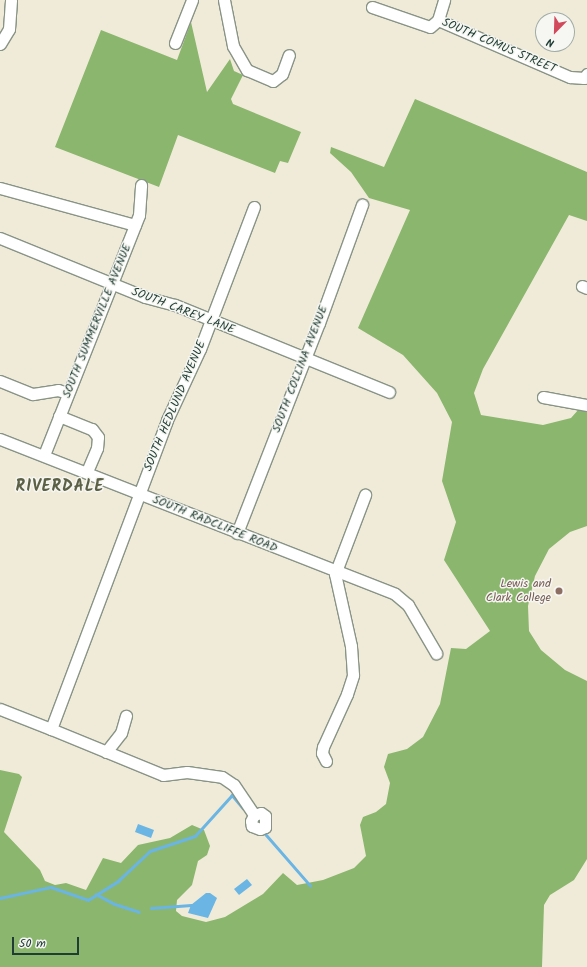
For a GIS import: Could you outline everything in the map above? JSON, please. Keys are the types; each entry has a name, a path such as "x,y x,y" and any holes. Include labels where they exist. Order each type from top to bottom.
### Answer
{"street":[{"path":"0,44 9,29 11,0"},
{"path":"175,43 192,0"},
{"path":"224,0 233,46 247,70 273,81 282,74 289,55"},
{"path":"438,20 444,0"},
{"name":"SOUTH COMUS STREET","path":"372,7 430,27 438,20 570,76 585,76"},
{"name":"SOUTH SUMMERVILLE AVENUE","path":"44,455 67,393 135,226 140,210 141,185"},
{"path":"0,188 135,226"},
{"name":"SOUTH COLLINA AVENUE","path":"237,533 305,359 362,205"},
{"name":"SOUTH HEDLUND AVENUE","path":"140,494 167,420 211,320 254,207"},
{"name":"SOUTH CAREY LANE","path":"0,238 111,283 211,320 389,392"},
{"path":"0,381 33,394 58,390 67,393"},
{"path":"543,397 587,405"},
{"path":"59,416 92,429 98,437 97,448 87,472"},
{"path":"0,439 140,494"},
{"name":"SOUTH RADCLIFFE ROAD","path":"50,729 140,494 400,596 408,605 436,653"},
{"path":"326,761 322,753 323,746 349,690 352,676 351,646 335,583 336,571 365,495"},
{"path":"0,709 163,775 187,772 222,777 234,785 254,815"},
{"path":"106,752 121,733 126,716"}],"green space":[{"path":"191,22 207,92 230,59 234,71 243,75 231,99 233,104 301,132 288,163 280,161 275,173 178,135 159,187 55,147 101,30 177,60"},
{"path":"415,99 587,172 587,221 569,215 483,369 474,393 481,415 543,425 571,418 587,400 587,526 570,532 549,549 535,576 528,606 529,631 541,650 565,670 587,681 587,859 574,880 550,895 544,905 542,967 0,967 0,770 19,774 22,777 4,832 40,870 45,881 55,885 66,883 86,890 103,858 121,863 138,845 170,838 192,825 204,830 210,846 207,855 198,861 192,885 177,900 176,911 182,916 206,922 225,917 263,894 283,873 297,885 323,880 354,868 366,856 360,825 363,817 376,812 386,804 390,783 384,767 388,754 407,749 423,737 440,704 451,648 466,649 490,631 444,560 456,522 442,481 452,422 437,393 403,355 358,328 410,210 369,198 351,172 330,153 331,147 384,167"}],"water":[{"path":"138,824 154,830 151,838 135,832"},
{"path":"247,879 252,885 239,895 234,889"},
{"path":"206,893 210,893 217,898 208,918 188,913 191,905"}],"waterway":[{"path":"0,898 51,887 88,900 118,881 150,851 195,836 232,795 243,808"},
{"path":"263,831 310,885"},
{"path":"96,894 115,904 139,912"},
{"path":"151,908 191,905"}],"place":[{"name":"Lewis and Clark College","path":"559,591"}],"district":[{"name":"RIVERDALE","path":"60,487"}]}
